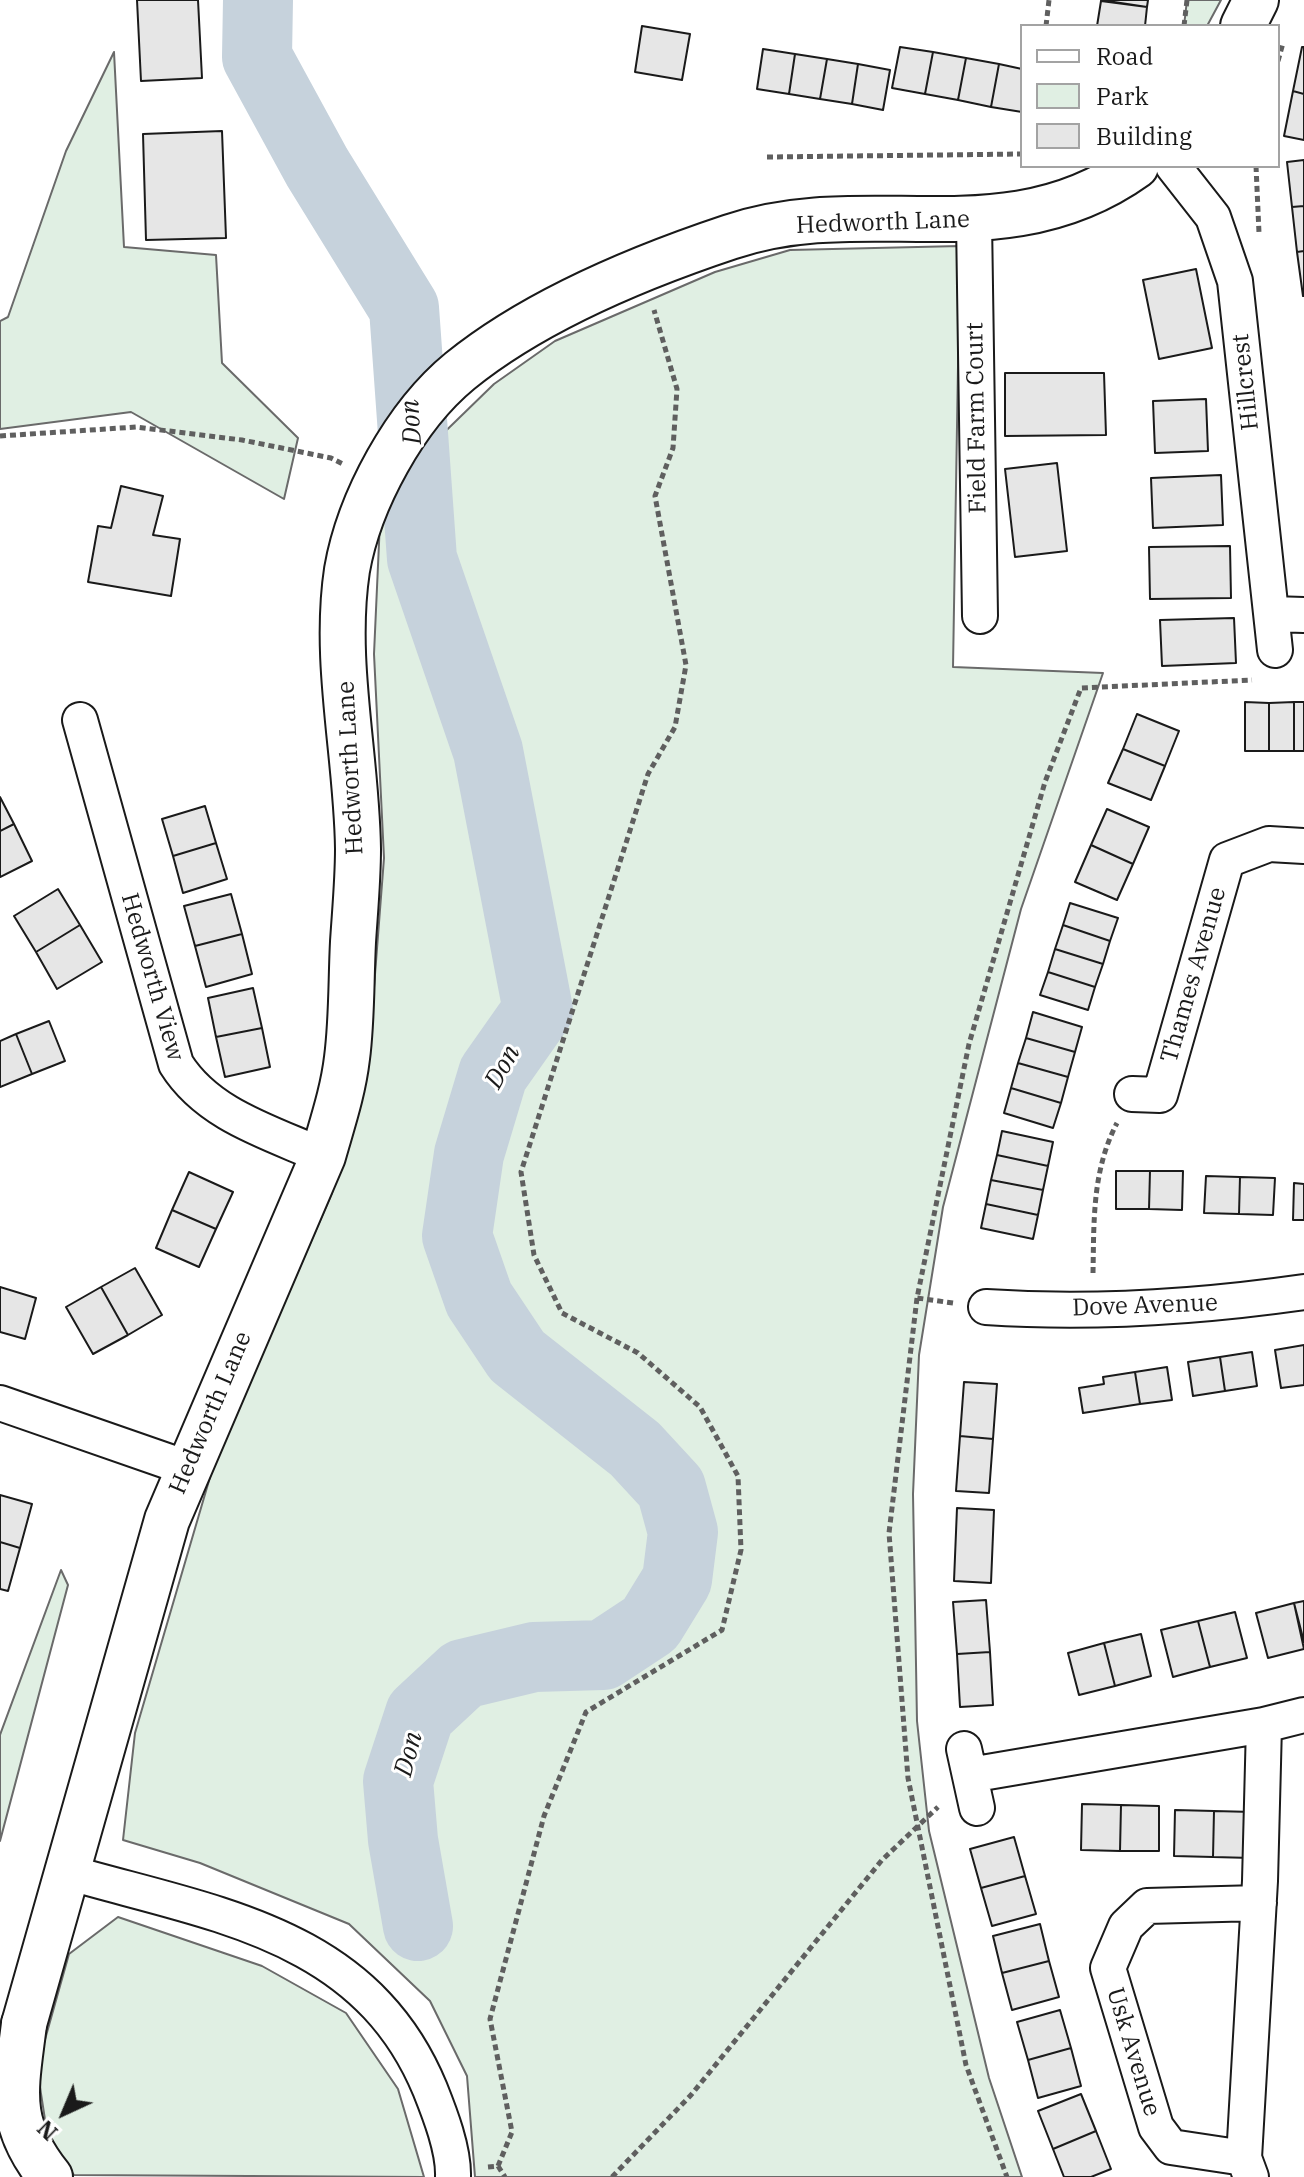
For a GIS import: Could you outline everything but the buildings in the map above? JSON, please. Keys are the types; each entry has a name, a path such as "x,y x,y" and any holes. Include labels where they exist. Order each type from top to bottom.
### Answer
{"main road":[{"path":"1244,24 1256,0"},
{"name":"Hedworth Lane","path":"24,2024 167,1520 323,1156 347,1058 358,850 344,646 347,573 358,520 376,482 412,426 456,374 536,320 643,270 734,235 819,220 974,221 1028,214 1072,201 1132,168"},
{"path":"0,2069 24,2024"},
{"path":"24,2024 16,2109 22,2134 50,2177"}],"street":[{"name":"Hillcrest","path":"1175,168 1213,217 1235,281 1288,615 1275,650"},
{"name":"Field Farm Court","path":"974,221 980,616"},
{"name":"Hedworth View","path":"80,720 176,1064 189,1085 207,1101 323,1156"},
{"name":"Thames Avenue","path":"1132,1094 1160,1095 1227,860 1269,844 1304,846"},
{"name":"Dove Avenue","path":"986,1307 1093,1309 1211,1305 1304,1292"},
{"path":"0,1403 187,1468"},
{"path":"970,1777 1264,1725 1304,1715"},
{"name":"Usk Avenue","path":"1259,1903 1147,1906 1126,1926 1108,1968 1156,2127 1171,2147 1248,2167 1259,1903 1264,1725"},
{"path":"67,1872 285,1938 363,1988 392,2021 417,2058 437,2107 453,2174"}],"path":[{"path":"1046,24 1049,0"},
{"path":"1184,24 1187,0"},
{"path":"767,157 1020,154"},
{"path":"498,2166 512,2132 490,2019 544,1816 586,1712 722,1630 741,1550 738,1476 700,1407 638,1353 562,1313 534,1255 521,1172 648,774 675,727 686,665 655,496 673,448 677,389 643,270"},
{"path":"0,436 136,427 242,440 331,458 376,482"},
{"path":"1007,2177 966,2065 908,1778 889,1533 917,1298 969,1044 1045,782 1081,688 1277,679 1275,650"},
{"path":"1093,1309 1094,1198 1105,1146 1132,1094"},
{"path":"917,1298 986,1307"},
{"path":"612,2177 691,2095 797,1969 882,1860 970,1777"},
{"path":"453,2174 498,2166"},
{"path":"498,2166 505,2177"}],"green space":[{"path":"1187,0 1221,0 1208,24 1184,24"},
{"path":"114,52 124,247 216,255 222,363 298,438 284,499 131,412 0,429 0,321 8,317 66,151"},
{"path":"960,246 953,667 1103,673 1021,909 943,1207 919,1355 913,1494 917,1721 929,1831 989,2078 1022,2177 475,2177 467,2076 430,2001 349,1924 200,1863 123,1840 135,1733 213,1467 332,1193 370,1039 384,858 374,654 380,521 422,454 494,384 555,341 715,272 790,250"},
{"path":"61,1570 68,1585 0,1841 0,1735"},
{"path":"118,1917 262,1966 346,2013 398,2089 424,2177 74,2175 48,2139 37,2068 69,1954"}],"waterway":[{"name":"Don","path":"258,0 257,57 317,167 404,308 422,559 488,751 538,1010 493,1074 469,1154 457,1236 479,1299 517,1356 635,1449 671,1488 683,1532 677,1580 650,1624 603,1655 534,1657 463,1674 420,1714 398,1781 403,1840 418,1926"}]}
